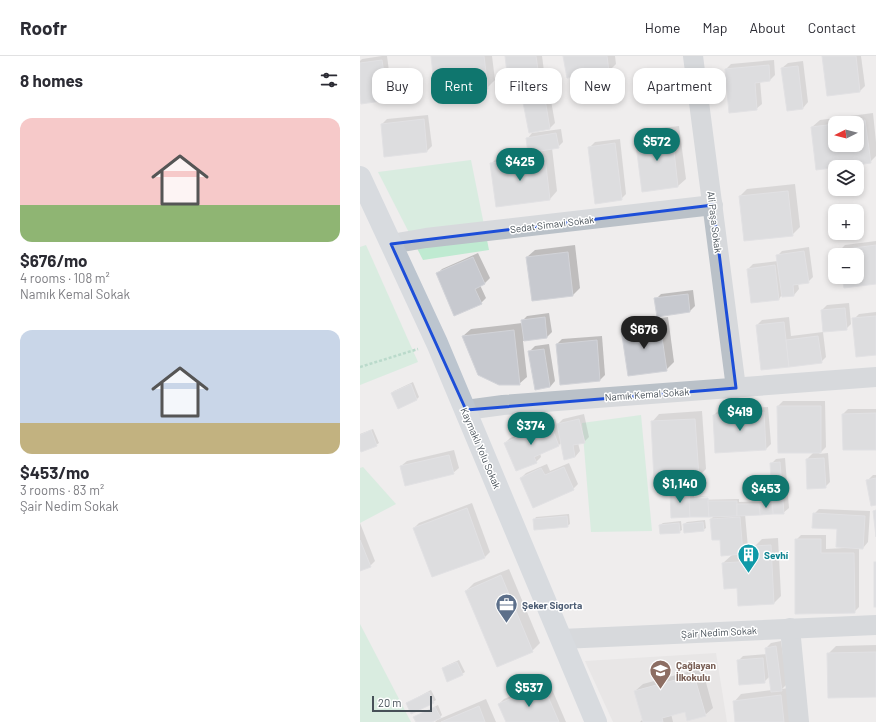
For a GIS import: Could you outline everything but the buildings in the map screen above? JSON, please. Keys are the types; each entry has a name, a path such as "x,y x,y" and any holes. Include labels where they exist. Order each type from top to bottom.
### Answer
{"street":[{"name":"Ali Paşa Sokak","path":"693,56 736,388"},
{"name":"Kaymaklı Yolu Sokak","path":"360,177 437,343 596,722"},
{"name":"Sedat Simavi Sokak","path":"391,244 426,238 713,205"},
{"name":"Namık Kemal Sokak","path":"466,410 503,405 876,378"},
{"name":"Şair Nedim Sokak","path":"562,640 876,625"},
{"path":"790,628 799,722"}],"path":[{"path":"360,367 437,343"}],"highlighted area":[{"path":"713,205 736,388 466,410 391,244"}],"shaded area":[{"name":"Çağlayan İlkokulu","path":"716,653 727,722 613,722 585,661"}],"green space":[{"path":"471,160 489,250 423,260 378,172"},
{"path":"366,245 418,362 360,385 360,247"},
{"path":"641,415 652,531 591,532 582,423"},
{"path":"363,467 396,504 360,523 360,468"},
{"path":"360,624 411,722 360,722"}],"place":[{"name":"Sevhí","path":"748,574"},
{"name":"Şeker Sigorta","path":"507,624"},
{"name":"Çağlayan İlkokulu","path":"661,690"}]}
